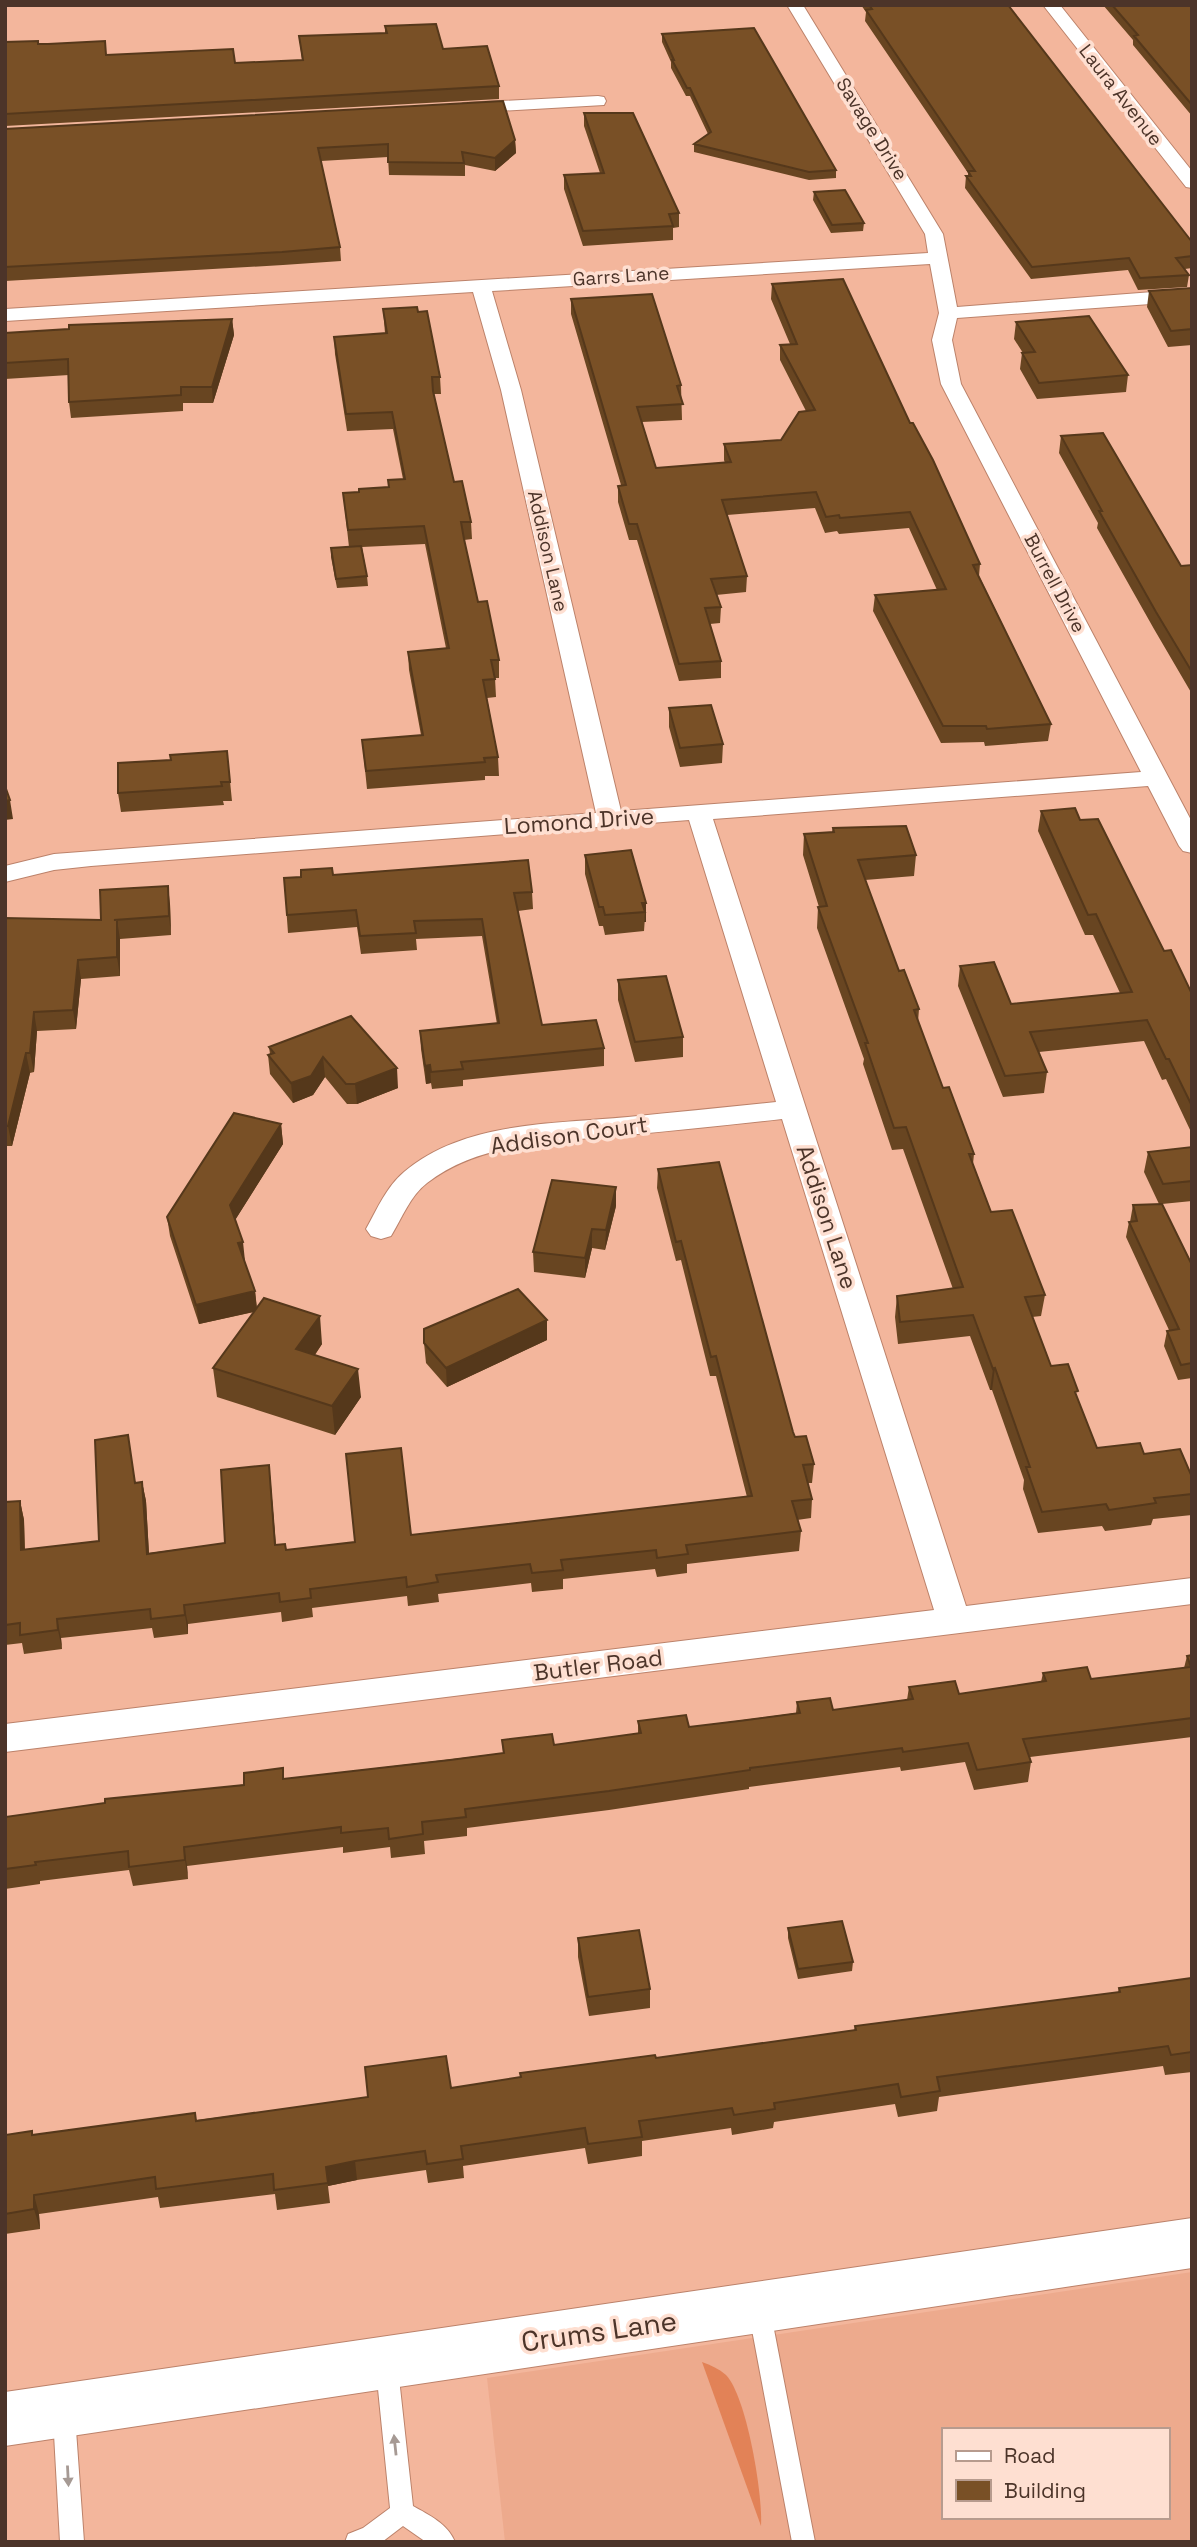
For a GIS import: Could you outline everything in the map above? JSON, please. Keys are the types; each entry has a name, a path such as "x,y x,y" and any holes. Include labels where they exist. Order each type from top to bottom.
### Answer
{"main road":[{"name":"Crums Lane","path":"5,2418 1192,2243"}],"street":[{"name":"Savage Drive","path":"795,5 928,223 934,234 938,258"},
{"name":"Laura Avenue","path":"1051,5 1192,183"},
{"path":"445,109 598,101"},
{"name":"Garrs Lane","path":"5,315 938,258"},
{"path":"938,258 949,313 1192,295"},
{"name":"Addison Lane","path":"481,285 511,390 610,818"},
{"name":"Burrell Drive","path":"949,313 942,340 951,384 1154,778 1192,846"},
{"name":"Lomond Drive","path":"5,874 54,862 90,858 1154,778"},
{"name":"Addison Lane","path":"699,813 954,1620"},
{"name":"Addison Court","path":"380,1229 405,1186 418,1175 451,1157 487,1144 545,1134 793,1109"},
{"name":"Butler Road","path":"5,1738 1192,1591"}],"lane":[{"path":"759,2308 804,2542"},
{"path":"386,2362 402,2513"},
{"path":"64,2410 72,2542"},
{"path":"356,2542 371,2536 402,2513"},
{"path":"402,2513 425,2525 444,2542"}],"shaded area":[{"path":"1192,2272 1192,2542 505,2542 487,2378"},
{"path":"702,2362 726,2375 741,2404 756,2471 761,2526"}],"building":[{"path":"869,5 1008,5 1192,242 1192,256 1176,258 1189,275 1140,278 1129,258 1032,267 966,176 971,176 968,171 975,171 866,10 872,9"},
{"path":"1112,5 1192,5 1192,105 1134,36 1138,35"},
{"path":"436,24 443,49 487,46 499,86 5,114 5,42 38,41 38,44 48,44 105,41 106,55 233,49 235,63 303,60 299,36 387,33 385,26"},
{"path":"754,28 836,170 809,172 694,144 711,132 690,88 687,88 672,60 662,34"},
{"path":"503,101 515,140 495,158 462,152 464,163 388,162 388,144 318,148 340,247 5,267 5,129"},
{"path":"584,113 633,113 679,213 669,214 673,226 583,231 564,175 604,173"},
{"path":"845,190 864,223 832,225 814,192"},
{"path":"843,279 910,423 913,423 933,460 980,564 973,565 1051,724 987,729 986,726 943,726 875,595 946,589 910,512 826,517 816,492 722,500 747,576 711,579 721,607 705,608 721,661 679,664 637,524 629,524 618,486 626,485 571,299 652,294 681,385 677,386 683,404 637,407 656,468 731,462 724,444 781,440 799,412 815,410 780,345 797,344 772,284"},
{"path":"1192,288 1192,329 1171,331 1149,291"},
{"path":"417,307 418,312 427,311 440,377 432,377 433,391 454,482 462,481 471,522 461,522 464,539 478,602 487,601 499,660 491,660 495,679 483,680 498,757 484,758 485,762 366,771 362,740 423,735 408,652 449,648 424,526 348,530 343,493 389,487 388,480 405,479 392,412 346,414 334,337 387,333 383,309"},
{"path":"1089,316 1128,375 1039,383 1022,353 1035,352 1016,322"},
{"path":"232,319 212,387 181,387 181,395 69,402 68,359 5,363 5,333 69,329 69,325"},
{"path":"1103,433 1181,566 1192,565 1192,672 1099,511 1102,511 1061,436"},
{"path":"361,546 367,576 336,579 331,548"},
{"path":"711,705 723,744 680,748 669,708"},
{"path":"227,751 230,782 221,782 222,786 118,793 118,763 171,760 170,755"},
{"path":"5,786 10,800 5,801"},
{"path":"1075,808 1080,820 1098,819 1164,951 1171,950 1192,994 1192,1106 1147,1020 1030,1032 1047,1072 1005,1076 960,966 994,962 1011,1004 1132,992 1096,914 1088,915 1041,811"},
{"path":"906,826 916,855 858,860 899,971 904,970 919,1009 914,1010 943,1088 949,1087 974,1154 969,1154 991,1212 1012,1210 1045,1295 1025,1297 1051,1366 1068,1364 1078,1391 1075,1392 1097,1448 1140,1443 1144,1454 1180,1449 1192,1477 1192,1494 1154,1498 1156,1503 1109,1510 1106,1504 1042,1512 1026,1467 1030,1467 973,1315 900,1322 897,1296 963,1287 906,1127 894,1128 865,1043 868,1043 818,907 827,906 804,834 834,832 833,828"},
{"path":"631,850 646,903 642,903 645,912 605,915 603,907 599,907 585,855"},
{"path":"528,860 532,892 514,893 542,1025 596,1020 604,1048 461,1062 463,1069 431,1072 430,1065 425,1066 420,1031 499,1023 482,919 414,921 416,933 360,936 356,910 287,915 284,878 301,877 301,870 332,868 333,875"},
{"path":"168,886 169,916 114,920 117,920 117,957 78,960 73,1010 34,1012 30,1053 26,1053 8,1126 5,1126 5,918 101,920 100,890"},
{"path":"666,976 683,1037 635,1042 618,980"},
{"path":"351,1016 397,1068 355,1084 346,1084 323,1057 311,1076 291,1083 268,1055 274,1053 269,1047"},
{"path":"234,1113 281,1124 230,1205 243,1242 238,1243 255,1291 196,1305 167,1217"},
{"path":"1192,1147 1192,1181 1163,1184 1148,1152"},
{"path":"719,1162 793,1432 795,1437 806,1436 814,1464 803,1465 812,1499 792,1501 801,1531 686,1545 688,1554 657,1558 656,1550 561,1560 563,1570 532,1573 530,1564 436,1575 438,1582 407,1587 406,1577 310,1589 311,1598 280,1602 279,1593 184,1605 185,1615 151,1619 150,1609 57,1619 58,1630 20,1635 20,1623 5,1625 5,1502 20,1501 21,1550 99,1541 95,1440 128,1435 135,1483 142,1482 147,1554 225,1543 221,1470 269,1465 275,1545 285,1544 286,1550 355,1542 346,1454 401,1448 411,1535 752,1496 716,1356 711,1357 681,1241 676,1242 658,1169"},
{"path":"552,1180 616,1187 606,1230 592,1229 585,1258 533,1252"},
{"path":"1162,1204 1192,1265 1192,1363 1181,1365 1167,1331 1179,1329 1129,1222 1137,1221 1133,1205"},
{"path":"518,1289 547,1320 446,1368 424,1343 424,1329"},
{"path":"264,1298 320,1316 296,1349 358,1369 332,1406 213,1368"},
{"path":"1192,1655 1192,1718 1023,1739 1031,1762 977,1770 968,1743 903,1752 902,1748 465,1809 466,1817 422,1822 423,1834 389,1839 388,1828 341,1833 341,1827 184,1847 185,1860 129,1867 128,1851 35,1862 36,1865 5,1869 5,1817 105,1803 105,1799 244,1785 244,1773 283,1768 283,1779 450,1760 504,1753 502,1740 552,1734 554,1745 641,1733 638,1721 686,1715 689,1727 800,1713 797,1702 830,1698 833,1710 913,1699 909,1687 955,1681 959,1694 1046,1681 1043,1673 1087,1667 1091,1679 1191,1667 1187,1656"},
{"path":"842,1921 853,1962 798,1969 788,1928"},
{"path":"639,1930 650,1989 588,1997 578,1938"},
{"path":"1192,1978 1192,2052 1171,2055 1168,2046 937,2077 940,2091 901,2097 898,2084 774,2103 775,2109 734,2115 732,2108 639,2121 642,2137 588,2144 585,2128 461,2146 463,2159 427,2164 425,2151 355,2161 326,2167 328,2183 274,2190 273,2174 156,2189 155,2177 34,2195 34,2209 5,2214 5,2135 32,2131 32,2135 195,2113 196,2121 368,2097 365,2067 446,2056 451,2088 521,2077 520,2073 655,2055 656,2058 856,2030 855,2026 1120,1992 1119,1988"}]}
